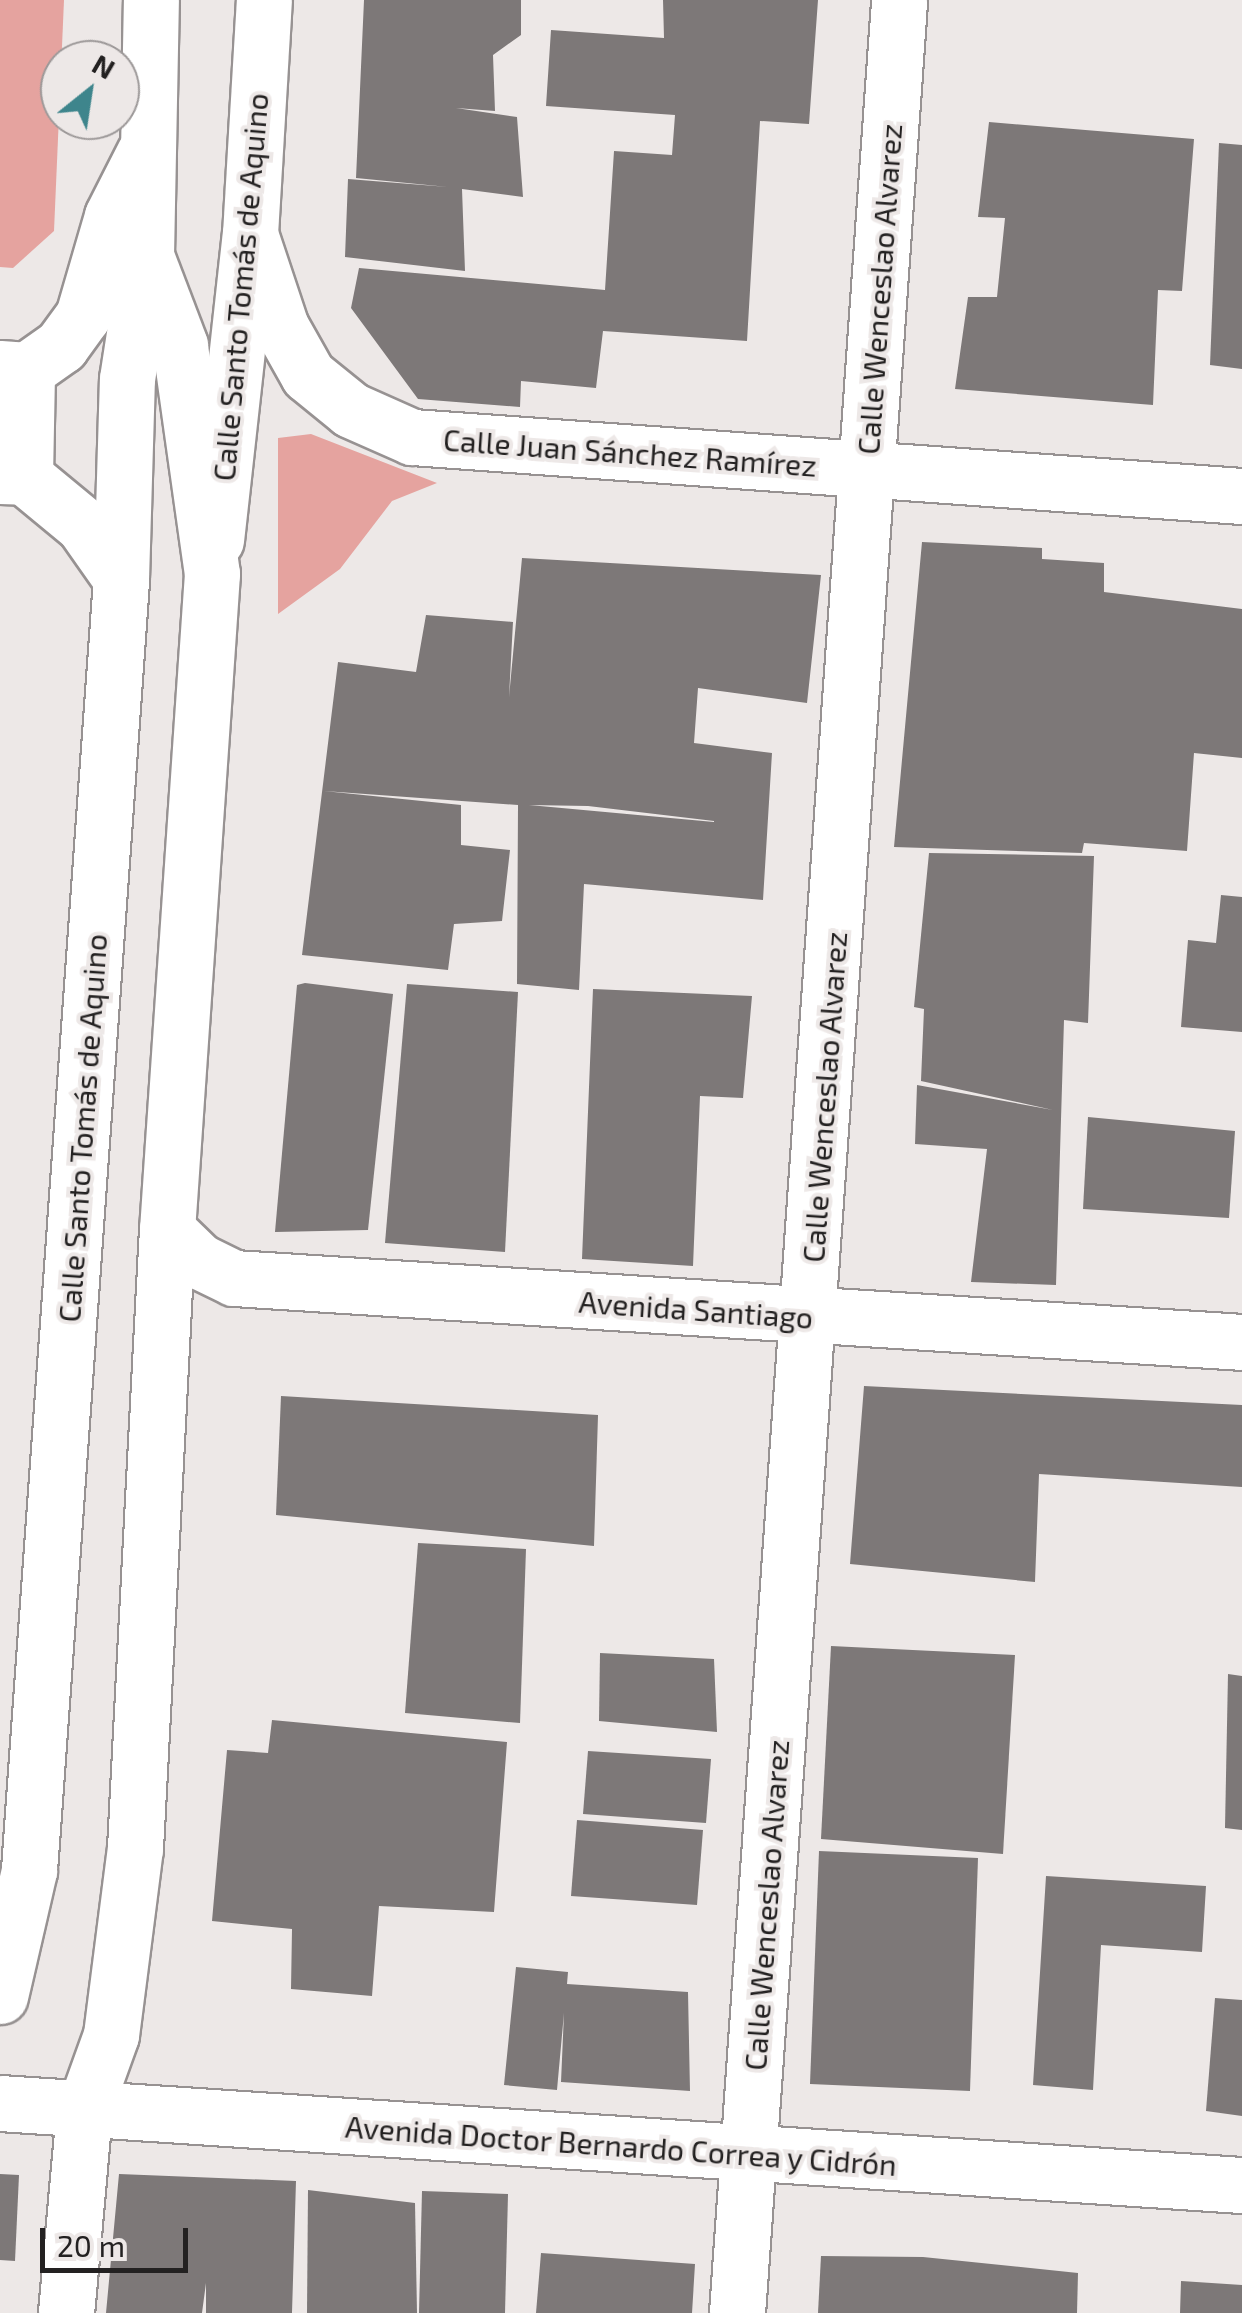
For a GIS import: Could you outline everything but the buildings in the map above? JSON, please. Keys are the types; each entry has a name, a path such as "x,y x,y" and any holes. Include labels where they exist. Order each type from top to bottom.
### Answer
{"street":[{"name":"Calle Santo Tomás de Aquino","path":"0,1996 29,1870 121,579 128,379 146,256 144,153 151,0"},
{"name":"Calle Santo Tomás de Aquino","path":"66,2313 84,2110 111,2034 134,1848 167,1230 212,574 250,234 264,0"},
{"name":"Calle Wenceslao Alvarez","path":"738,2313 899,0"},
{"path":"121,579 83,525 12,477 13,369 61,346 83,316 112,216 144,153"},
{"name":"Calle Juan Sánchez Ramírez","path":"250,234 281,327 308,375 351,410 412,437 1242,496"},
{"name":"Calle Santo Tomás de Aquino","path":"146,256 180,345 212,574"},
{"name":"Avenida Santiago","path":"167,1230 199,1261 234,1278 1242,1342"},
{"name":"Avenida Doctor Bernardo Correa y Cidrón","path":"0,2103 1242,2184"}],"shaded area":[{"path":"0,0 64,0 62,40 40,40 40,140 58,140 54,231 13,268 0,267"},
{"path":"311,434 437,483 392,501 340,569 278,614 278,438"}]}
